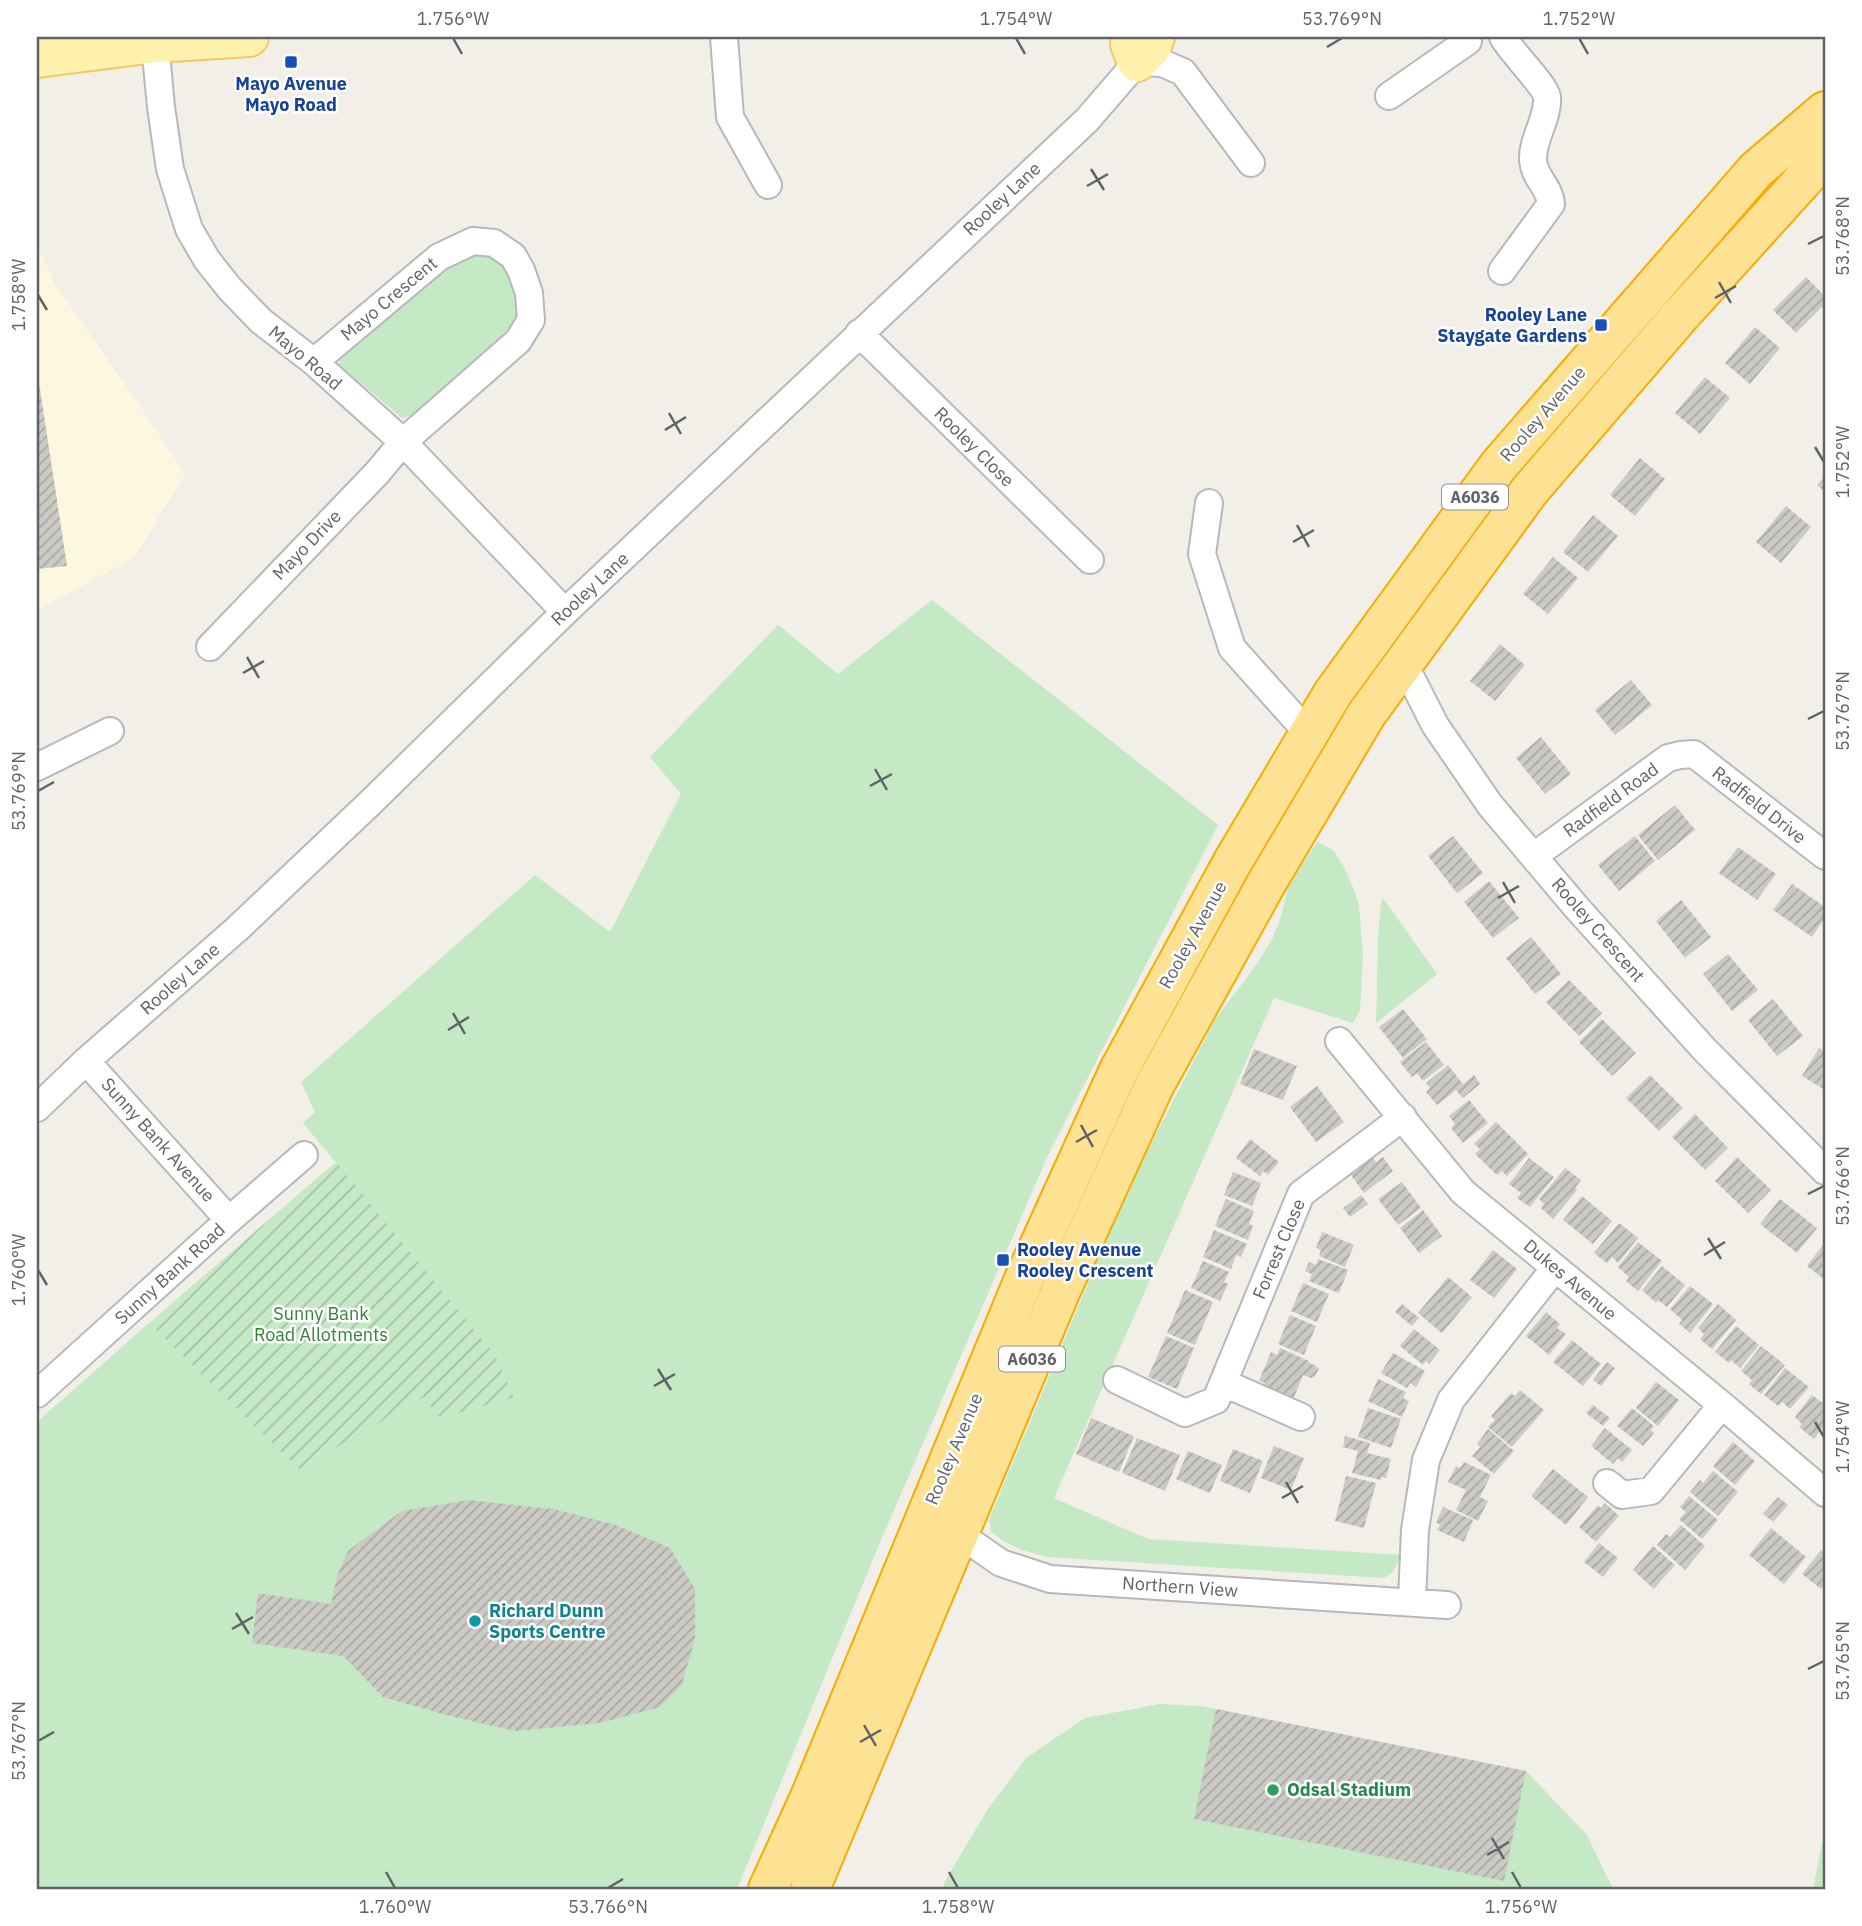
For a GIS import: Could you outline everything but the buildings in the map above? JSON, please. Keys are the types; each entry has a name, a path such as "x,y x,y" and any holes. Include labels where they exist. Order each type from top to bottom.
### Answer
{"highway":[{"name":"Rooley Avenue","path":"768,1889 810,1797 1024,1279 1119,1070 1232,863 1333,693 1499,465 1756,170 1825,111"},
{"name":"Rooley Avenue","path":"810,1889 1061,1290 1154,1086 1300,827 1366,715 1530,490 1678,318 1825,156"}],"main road":[{"path":"37,58 155,43 249,37"}],"street":[{"path":"724,37 730,117 768,185"},
{"path":"1502,271 1551,204 1551,195 1536,175 1533,160 1547,99 1544,89 1509,49 1503,37"},
{"path":"1389,96 1475,38"},
{"name":"Mayo Road","path":"155,43 160,107 170,169 189,229 207,260 261,321 314,362 403,442 565,612"},
{"path":"1141,45 1162,63 1183,72 1251,163"},
{"name":"Rooley Lane","path":"37,1108 86,1061 247,920 565,612 1087,120 1141,45"},
{"name":"Mayo Crescent","path":"314,362 439,257 472,241 494,243 513,256 529,293 531,320 518,341 403,442"},
{"name":"Rooley Close","path":"859,333 1090,561"},
{"name":"Mayo Drive","path":"210,647 377,473 403,442"},
{"path":"1209,503 1202,554 1232,648 1309,734"},
{"name":"Rooley Crescent","path":"1404,664 1435,725 1490,805 1586,918 1704,1049 1825,1171"},
{"path":"37,767 110,731"},
{"name":"Radfield Road","path":"1534,856 1668,758 1694,754"},
{"name":"Radfield Drive","path":"1694,754 1825,856"},
{"name":"Dukes Avenue","path":"1339,1041 1463,1192 1825,1493"},
{"name":"Sunny Bank Avenue","path":"86,1061 229,1220"},
{"name":"Forrest Close","path":"1117,1380 1185,1413 1216,1400 1301,1194 1403,1117"},
{"name":"Sunny Bank Road","path":"37,1394 229,1220 304,1156"},
{"path":"1412,1601 1415,1530 1420,1490 1426,1460 1446,1411 1451,1400 1555,1268"},
{"path":"1224,1383 1301,1417"},
{"path":"1607,1483 1622,1495 1651,1491 1722,1405"},
{"name":"Northern View","path":"959,1534 1001,1563 1050,1579 1447,1605"}],"shaded area":[{"path":"37,245 55,284 185,474 134,558 37,610"}],"green space":[{"path":"474,252 497,258 510,271 518,299 515,326 412,415 402,418 339,365 340,355 438,268"},
{"path":"932,600 1218,825 1049,1153 881,1540 737,1889 37,1889 37,1422 149,1323 299,1468 424,1396 514,1397 495,1355 303,1123 315,1112 301,1082 535,875 610,932 681,794 650,757 778,625 838,674"},
{"path":"1317,842 1333,850 1344,867 1359,906 1363,956 1360,1010 1353,1023 1274,998 1054,1498 1148,1539 1402,1555 1392,1573 1384,1578 1047,1557 1017,1548 991,1531 989,1520 1127,1190 1216,1018 1272,940 1289,884"},
{"path":"1382,897 1437,974 1376,1023 1378,944"},
{"name":"Sunny Bank Road Allotments","path":"336,1162 495,1355 514,1397 440,1418 424,1397 299,1469 149,1323"},
{"name":"Odsal Stadium","path":"1160,1704 1216,1709 1526,1771 1587,1835 1613,1889 943,1889 945,1881 988,1809 1026,1758 1085,1718"},
{"path":"1825,1829 1825,1889 1813,1889"}],"place":[{"name":"Mayo Avenue Mayo Road","path":"291,62"},
{"name":"Rooley Lane Staygate Gardens","path":"1601,325"},
{"name":"Rooley Avenue Rooley Crescent","path":"1003,1260"},
{"name":"Richard Dunn Sports Centre","path":"475,1621"},
{"name":"Odsal Stadium","path":"1273,1790"}]}
